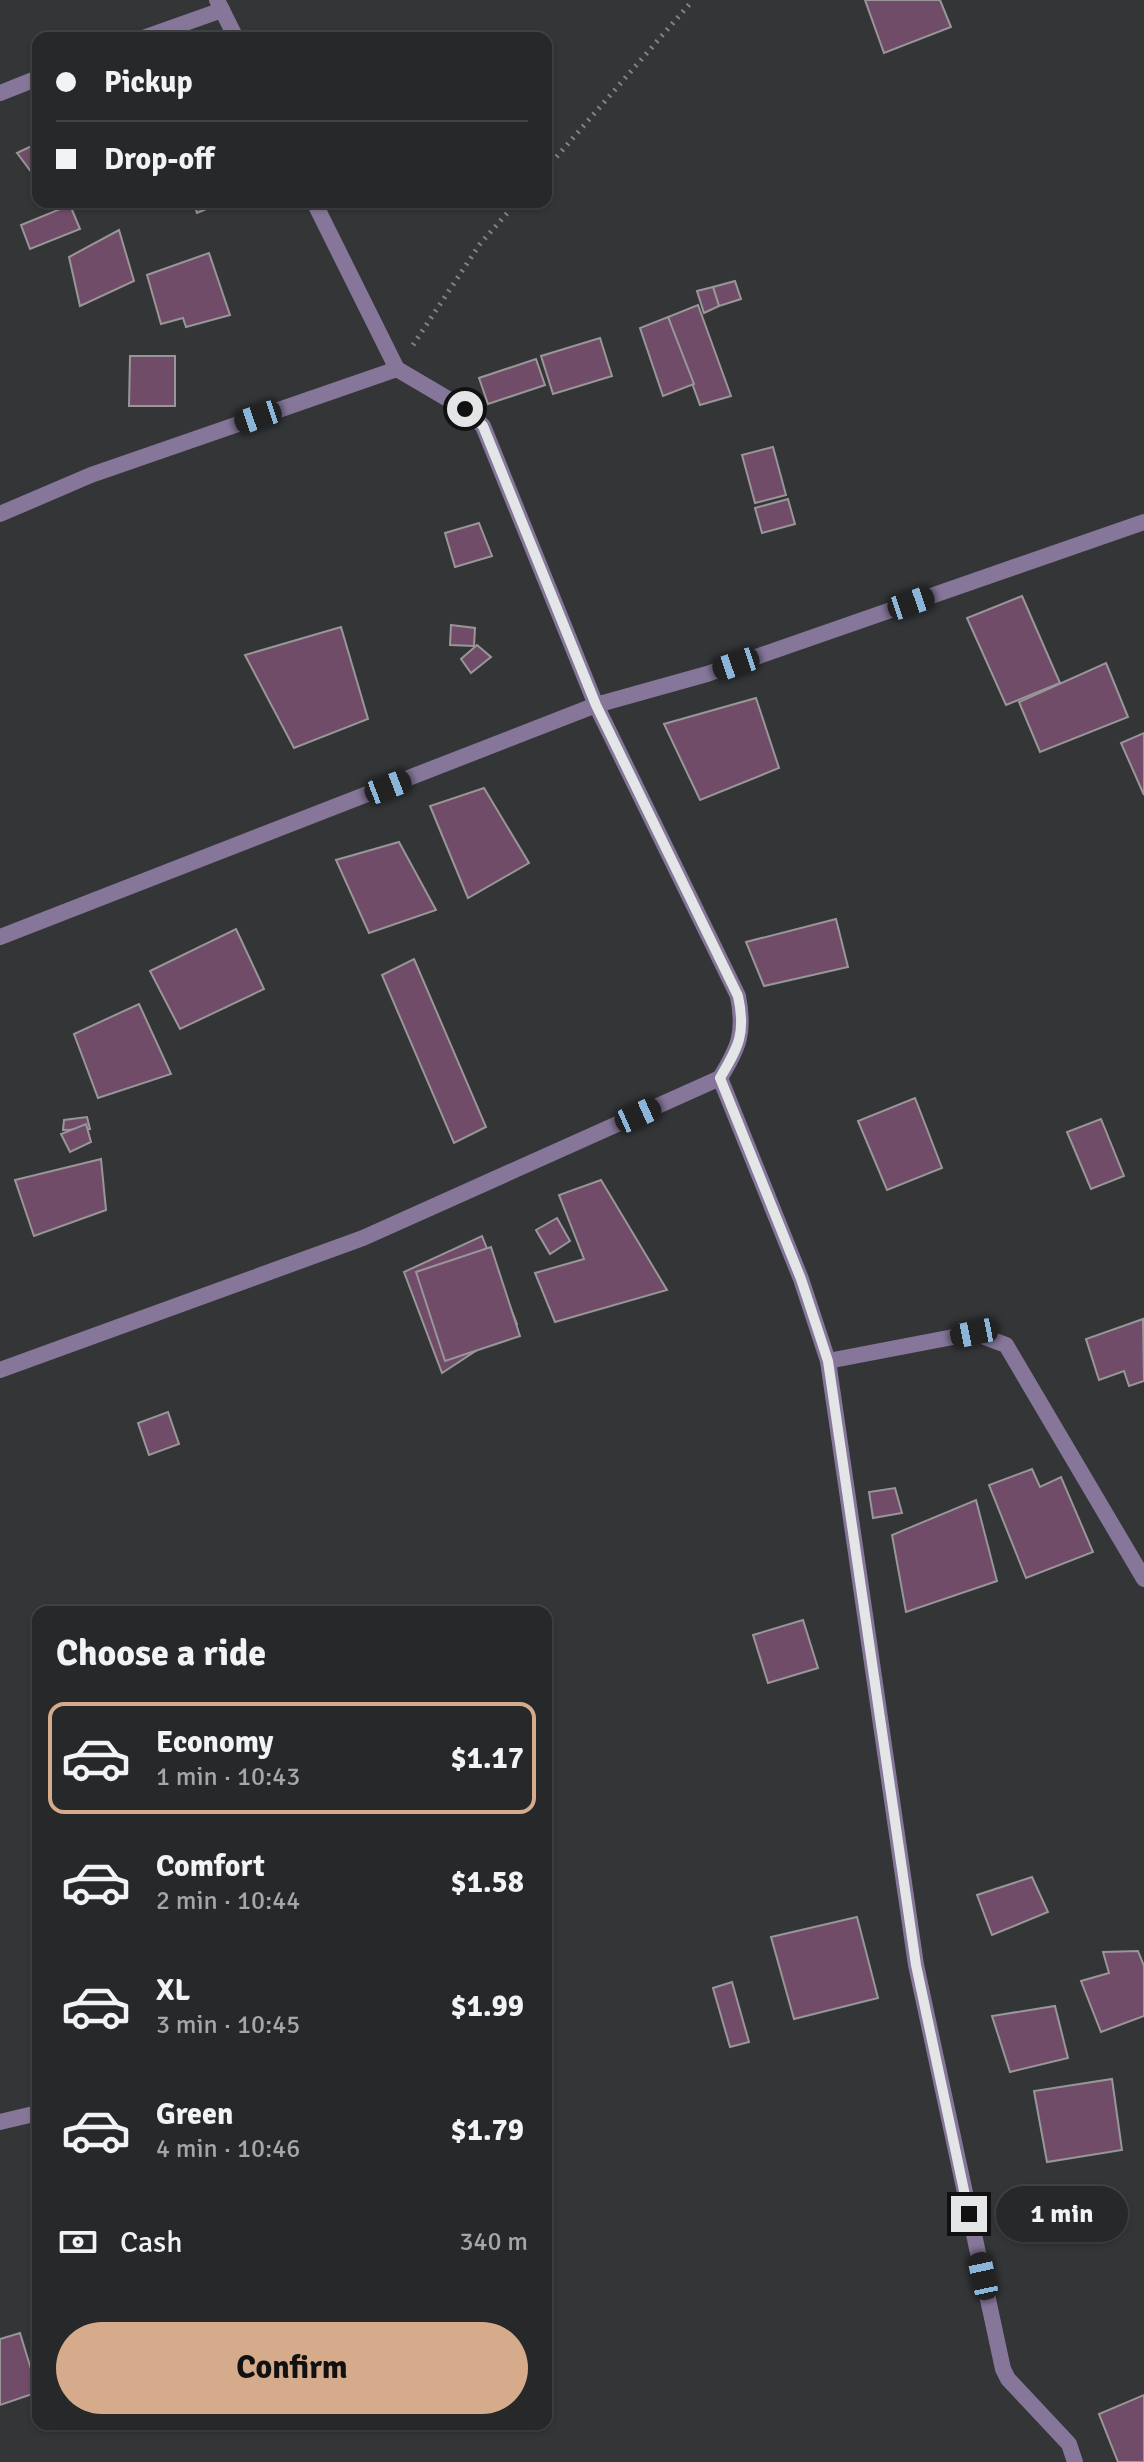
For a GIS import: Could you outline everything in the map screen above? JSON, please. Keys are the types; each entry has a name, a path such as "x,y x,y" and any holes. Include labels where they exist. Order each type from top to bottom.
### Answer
{"street":[{"path":"157,32 220,5 233,32"},
{"path":"0,93 32,80"},
{"path":"0,1370 363,1238 720,1078 738,1049 743,1022 738,996 596,705 483,426 465,409 397,369 317,208"},
{"path":"0,514 91,475 397,369"},
{"path":"0,937 596,705 707,674 1144,522"},
{"path":"720,1078 801,1279 828,1361 916,1965 1003,2369 1008,2379 1069,2444 1075,2462"},
{"path":"828,1361 974,1333 1006,1345 1144,1579"},
{"path":"0,2122 32,2114"}],"path":[{"path":"552,162 693,0"},
{"path":"397,369 480,244 512,208"}],"building":[{"path":"865,0 940,0 951,27 884,53"},
{"path":"32,146 32,173 17,153"},
{"path":"63,208 71,208 80,229 30,249 21,225"},
{"path":"119,230 134,281 80,306 69,257"},
{"path":"209,253 230,315 186,327 183,318 161,324 147,275"},
{"path":"735,281 741,299 719,306 713,287"},
{"path":"713,287 719,306 704,313 697,291"},
{"path":"698,305 731,396 700,405 668,317"},
{"path":"668,317 694,384 663,396 640,328"},
{"path":"600,338 612,376 553,394 541,356"},
{"path":"130,356 175,356 175,406 129,406"},
{"path":"536,359 545,385 488,404 479,378"},
{"path":"773,447 786,495 755,503 742,455"},
{"path":"788,499 795,524 762,533 755,508"},
{"path":"479,523 492,556 455,567 445,533"},
{"path":"1022,596 1060,683 1006,705 967,618"},
{"path":"451,625 475,628 474,646 450,645"},
{"path":"341,627 368,719 294,748 245,655"},
{"path":"477,645 491,657 471,673 461,659"},
{"path":"1106,663 1128,717 1040,752 1019,702"},
{"path":"756,698 779,768 700,800 664,724"},
{"path":"1144,733 1144,795 1121,743"},
{"path":"484,788 529,863 468,898 430,806"},
{"path":"399,842 436,910 369,933 336,860"},
{"path":"836,919 848,967 764,986 746,942"},
{"path":"236,929 264,989 180,1029 150,971"},
{"path":"414,959 486,1127 454,1143 382,975"},
{"path":"139,1004 171,1074 98,1098 74,1034"},
{"path":"915,1098 942,1168 887,1190 858,1121"},
{"path":"87,1117 90,1129 63,1130 64,1120"},
{"path":"1101,1119 1124,1176 1091,1189 1067,1132"},
{"path":"86,1124 91,1142 70,1152 61,1134"},
{"path":"101,1159 106,1210 34,1236 15,1180"},
{"path":"601,1180 667,1290 555,1322 535,1273 584,1259 559,1195"},
{"path":"557,1218 570,1241 550,1254 536,1230"},
{"path":"482,1236 517,1324 442,1373 404,1272"},
{"path":"491,1247 520,1336 445,1361 416,1272"},
{"path":"1143,1319 1144,1381 1129,1386 1124,1371 1099,1380 1086,1339"},
{"path":"168,1412 179,1444 149,1455 138,1423"},
{"path":"1032,1469 1040,1487 1061,1477 1093,1552 1026,1578 989,1485"},
{"path":"895,1488 902,1513 873,1518 869,1492"},
{"path":"976,1500 997,1581 906,1612 892,1535"},
{"path":"803,1620 818,1668 768,1683 753,1635"},
{"path":"1032,1877 1048,1912 992,1935 977,1895"},
{"path":"857,1917 878,1998 794,2019 771,1937"},
{"path":"1138,1951 1144,1966 1144,2016 1101,2032 1081,1981 1109,1973 1103,1952"},
{"path":"732,1982 749,2042 730,2047 713,1988"},
{"path":"1055,2006 1068,2058 1010,2072 992,2016"},
{"path":"1112,2079 1122,2150 1047,2162 1034,2091"},
{"path":"20,2333 32,2372 32,2394 0,2405 0,2339"},
{"path":"1144,2395 1144,2462 1118,2462 1099,2414"}],"route":[{"path":"465,409 483,426 596,705 738,996 743,1022 738,1049 720,1078 801,1279 828,1361 916,1965 969,2214"}]}
